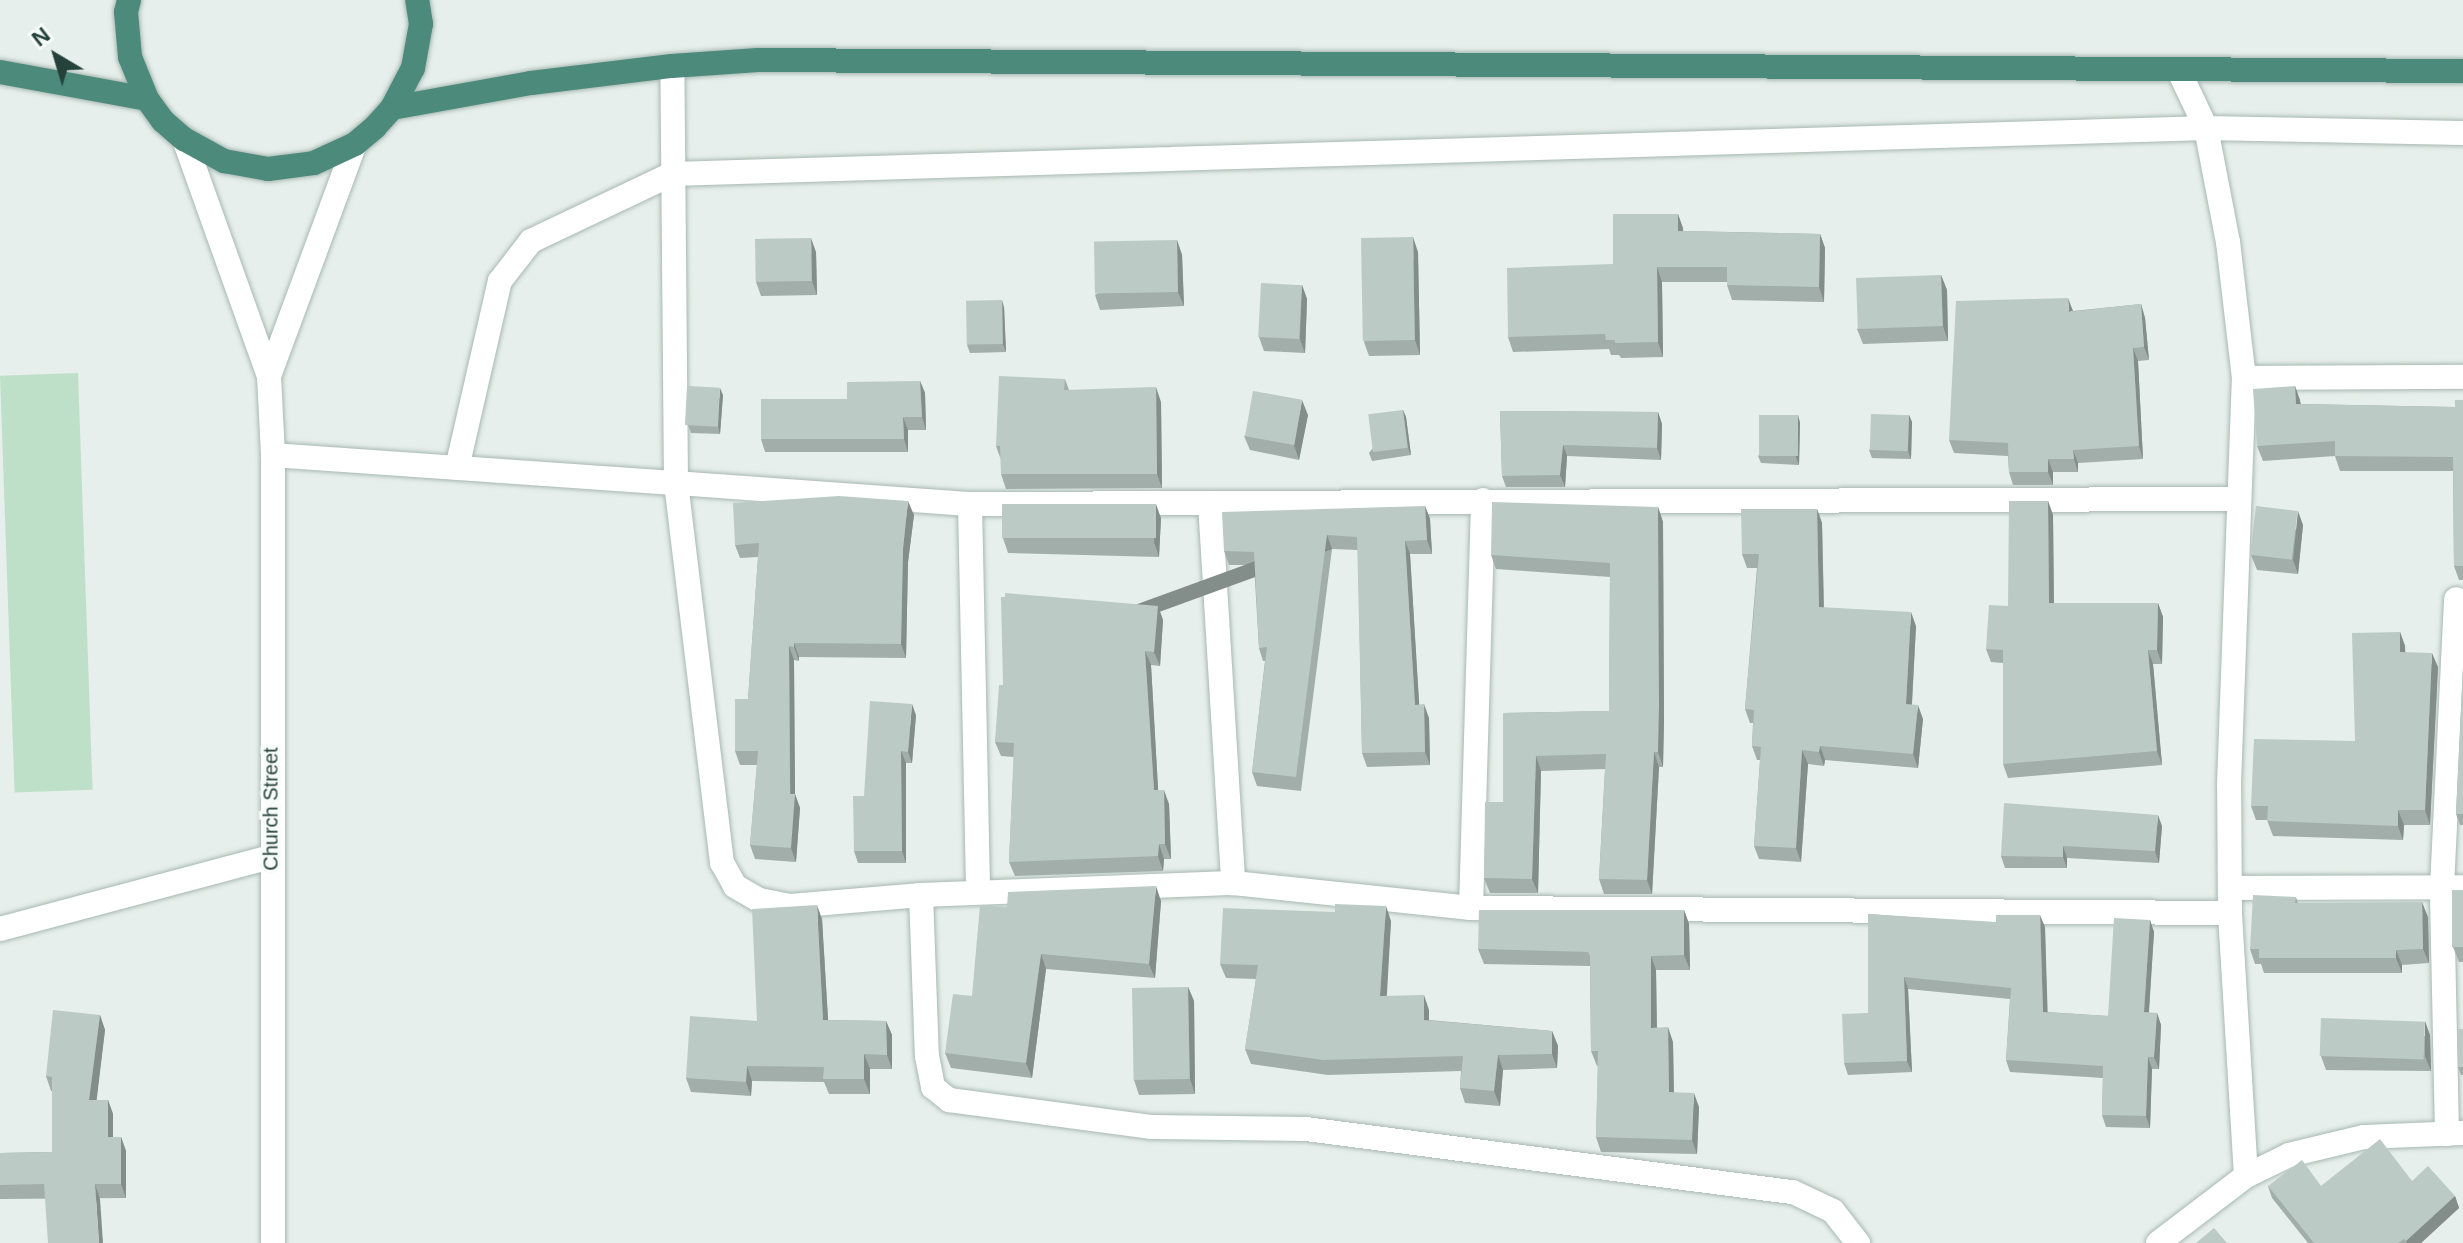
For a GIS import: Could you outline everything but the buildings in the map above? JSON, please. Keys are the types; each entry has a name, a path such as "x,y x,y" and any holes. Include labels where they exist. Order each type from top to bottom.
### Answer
{"highway":[{"path":"129,0 126,12 130,57 147,99 184,139 224,161 268,169 314,163 355,144 392,108 413,68 421,24 417,0"},
{"path":"392,108 531,83 672,66 758,60 2463,71"},
{"path":"0,72 147,99"}],"street":[{"path":"672,66 676,483 722,863 735,886 759,900 790,906 978,892 1233,883 1471,908 2230,913"},
{"path":"2179,71 2206,128 2228,242 2244,378 2237,499 2229,784 2230,913 2246,1176"},
{"path":"457,468 500,281 531,241 672,174 2206,128 2463,133"},
{"path":"184,139 269,376"},
{"path":"269,376 355,144"},
{"name":"Church Street","path":"269,376 273,455 273,1243"},
{"path":"2244,378 2463,377"},
{"path":"273,455 970,504 2237,499"},
{"path":"1471,908 1483,500"},
{"path":"1210,503 1233,883"},
{"path":"970,504 978,892"},
{"path":"2158,1243 2246,1176 2289,1155 2364,1137 2455,1134 2453,887 2456,599"},
{"path":"0,929 271,857"},
{"path":"2230,888 2453,887"},
{"path":"921,895 927,1056 933,1087 949,1100 1152,1127 1306,1129 1793,1192 1833,1211 1858,1243"}],"green space":[{"path":"78,373 93,790 15,792 0,376"}]}
